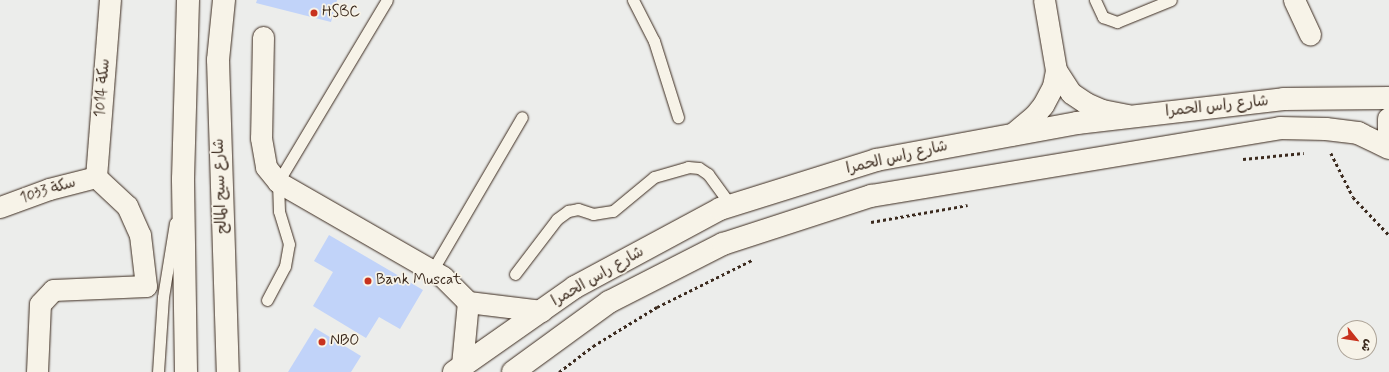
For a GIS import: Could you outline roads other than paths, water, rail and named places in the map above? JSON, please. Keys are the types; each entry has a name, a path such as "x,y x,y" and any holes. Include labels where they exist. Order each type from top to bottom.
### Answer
{"street":[{"name":"سكة 1014","path":"96,177 110,0"},
{"path":"186,372 183,179 188,0"},
{"name":"شارع سيح المالح","path":"224,0 218,60 228,372"},
{"path":"1010,135 1043,105 1053,86 1056,70 1044,0"},
{"path":"1294,0 1310,35"},
{"path":"262,37 261,138 266,167 278,182 432,271 468,302 541,311"},
{"path":"1056,70 1071,93 1086,103 1102,110 1136,116"},
{"name":"شارع راس الحمرا","path":"458,369 575,287 720,209 876,160 1077,123 1284,100 1389,98"},
{"path":"1389,119 1389,144"},
{"name":"شارع راس الحمرا","path":"524,369 609,302 723,244 871,196 1280,128 1326,129 1358,133 1389,148"},
{"name":"سكة 1033","path":"0,206 49,188 96,177"},
{"path":"37,372 40,304 53,290 146,286 140,235 127,206 96,177"},
{"path":"458,369 468,302"}],"lane":[{"path":"267,300 285,266 289,244 279,211 278,182 387,0"},
{"path":"633,0 654,41 678,117"},
{"path":"1095,0 1103,17 1117,22 1171,0"},
{"path":"432,271 522,116"},
{"path":"515,274 557,219 568,211 578,210 594,214 612,211 654,177 688,167 699,168 708,174 731,206"},
{"path":"158,372 163,297 183,179"}],"place":[{"name":"HSBC","path":"314,13"},
{"name":"Bank Muscat","path":"368,281"},
{"name":"NBO","path":"322,342"}]}
